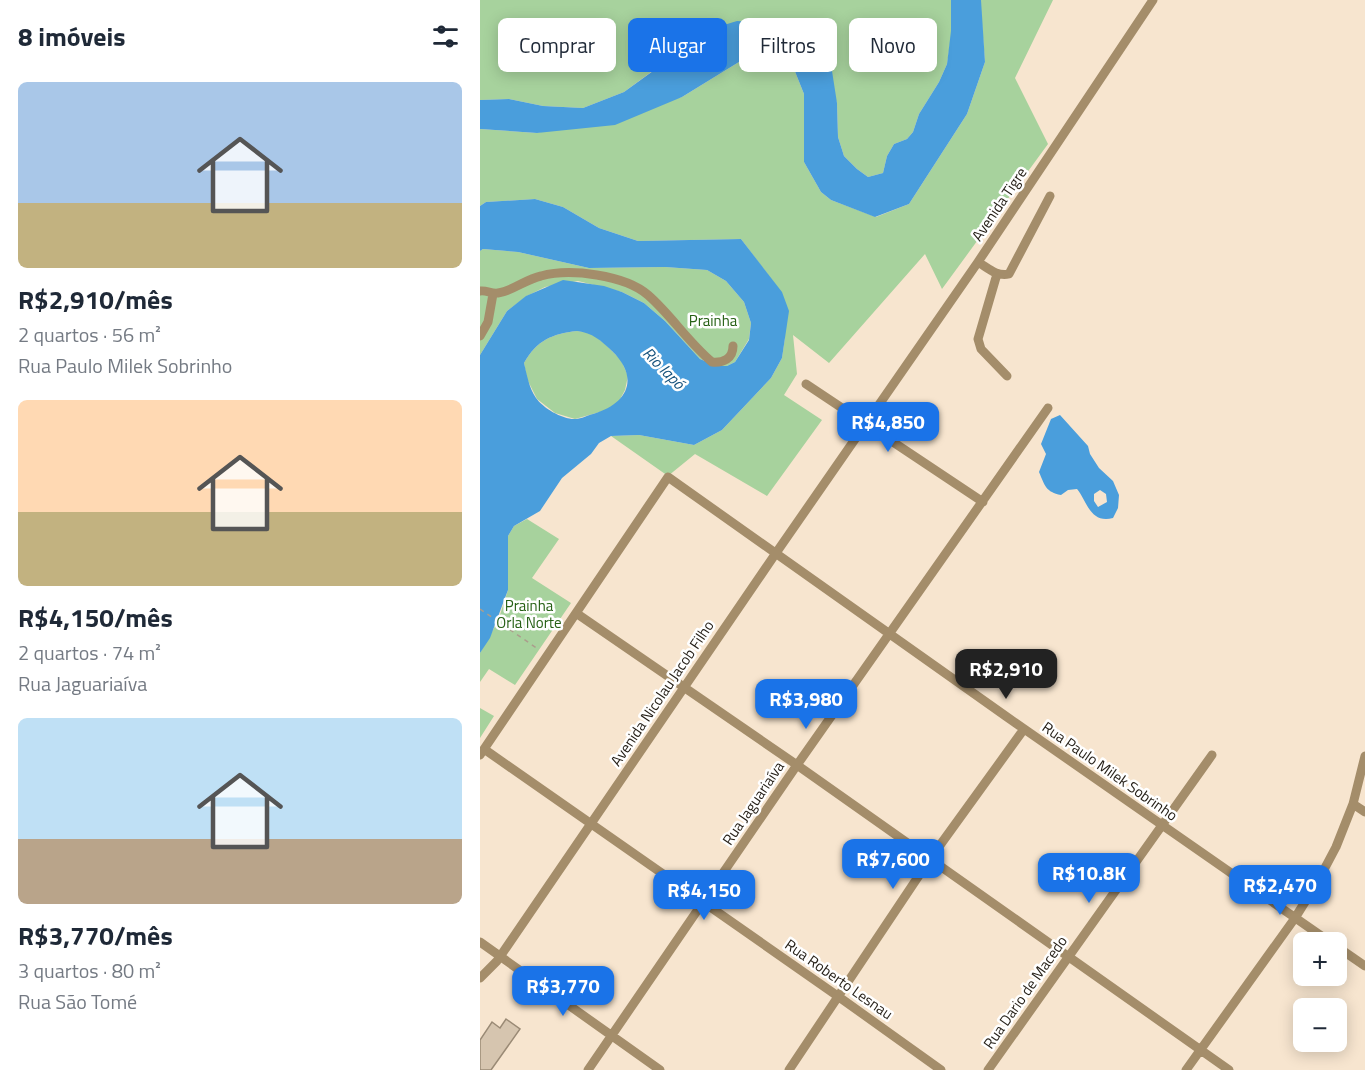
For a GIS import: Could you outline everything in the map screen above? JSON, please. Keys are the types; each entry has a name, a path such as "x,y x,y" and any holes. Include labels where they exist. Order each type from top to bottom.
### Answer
{"street":[{"name":"Avenida Tigre","path":"866,422 978,262 1153,0"},
{"path":"978,262 997,274 1003,276 1009,274 1050,196"},
{"path":"480,291 493,294 506,291 539,276 554,273 599,276 629,283 647,294 712,362 721,363 727,359 731,355 733,346"},
{"path":"997,274 978,339 981,349 1007,376"},
{"path":"480,336 488,322 493,294"},
{"path":"806,384 983,502"},
{"name":"Rua Jaguariaíva","path":"588,1070 797,765 1048,408"},
{"name":"Avenida Nicolau Jacob Filho","path":"480,978 501,955 866,422"},
{"name":"Rua Paulo Milek Sobrinho","path":"576,613 668,477 1315,932"},
{"path":"482,752 576,613 797,765 1229,1070"},
{"path":"789,1070 930,859 1024,729"},
{"name":"Rua Roberto Lesnau","path":"482,752 590,824 941,1070"},
{"name":"Rua Dario de Macedo","path":"988,1070 1212,755"},
{"path":"1186,1070 1295,918 1336,847 1353,804 1365,756"},
{"path":"1353,804 1365,812"},
{"path":"480,942 660,1070"},
{"path":"1347,954 1365,966"}],"path":[{"path":"480,609 547,655"}],"green space":[{"path":"480,0 951,0 952,31 947,64 939,82 919,114 913,132 907,139 894,144 887,156 883,173 868,177 844,156 838,137 837,103 825,72 837,72 837,18 739,18 739,39 727,38 727,18 628,18 628,72 651,72 624,92 583,108 543,106 509,99 480,100"},
{"path":"980,0 1053,0 1015,78 1048,144 942,289 925,254 829,363 793,335 797,374 784,395 822,420 767,496 695,454 668,476 611,436 639,435 694,445 722,430 771,378 782,358 785,337 781,292 741,239 638,241 599,228 563,207 535,199 486,202 480,206 480,129 537,133 682,97 723,72 727,72 727,69 739,62 739,72 795,72 804,94 804,162 821,192 831,200 876,217 909,204 967,114 985,62"},
{"name":"Prainha","path":"483,249 518,252 589,268 665,267 707,270 726,281 744,302 751,323 749,339 735,362 727,366 717,366 700,359 665,321 644,303 622,292 578,281 545,287 527,296 507,311 480,355 480,251"},
{"path":"577,331 591,333 605,344 621,360 628,376 625,390 618,403 607,410 575,419 555,413 537,399 527,379 524,363 534,349 546,340 553,336"},
{"name":"Prainha Orla Norte","path":"527,519 559,539 532,578 571,603 515,685 489,669 480,682 480,653 498,621 508,590 508,536 514,526"},
{"path":"480,708 494,716 480,738"}],"water":[{"path":"951,0 981,0 985,62 967,114 909,204 875,217 831,200 821,192 804,162 804,94 795,72 832,72 837,103 838,137 844,156 868,177 883,173 887,156 894,144 907,139 913,132 919,114 939,82 947,64 951,31"},
{"path":"739,21 739,62 727,69 727,24"},
{"path":"652,72 723,72 682,97 615,125 537,133 480,129 480,100 509,99 543,106 583,108 624,92"},
{"name":"Rio Iapó","path":"535,199 563,207 599,228 638,241 741,239 782,292 789,311 782,358 771,378 722,430 694,445 639,435 611,436 599,443 591,454 562,478 540,511 514,526 508,536 508,590 490,638 480,653 480,355 507,311 526,296 563,280 604,286 644,303 665,321 700,359 717,366 727,366 735,362 749,340 751,323 744,302 726,281 707,270 665,267 589,268 518,252 483,249 480,251 480,206 486,202","holes":["577,331 588,333 612,351 621,361 628,380 622,397 615,404 605,410 571,419 554,413 539,402 528,381 524,363 534,349 546,340 553,336"]},
{"path":"1060,415 1088,446 1099,468 1113,481 1119,495 1118,508 1113,518 1105,519 1094,515 1077,489 1068,490 1061,495 1052,492 1045,485 1039,472 1046,454 1041,444 1051,419","holes":["1100,490 1106,494 1107,502 1098,507 1094,501 1094,494"]}],"building":[{"path":"506,1019 520,1029 491,1070 480,1070 480,1040 492,1022 500,1028"}]}
